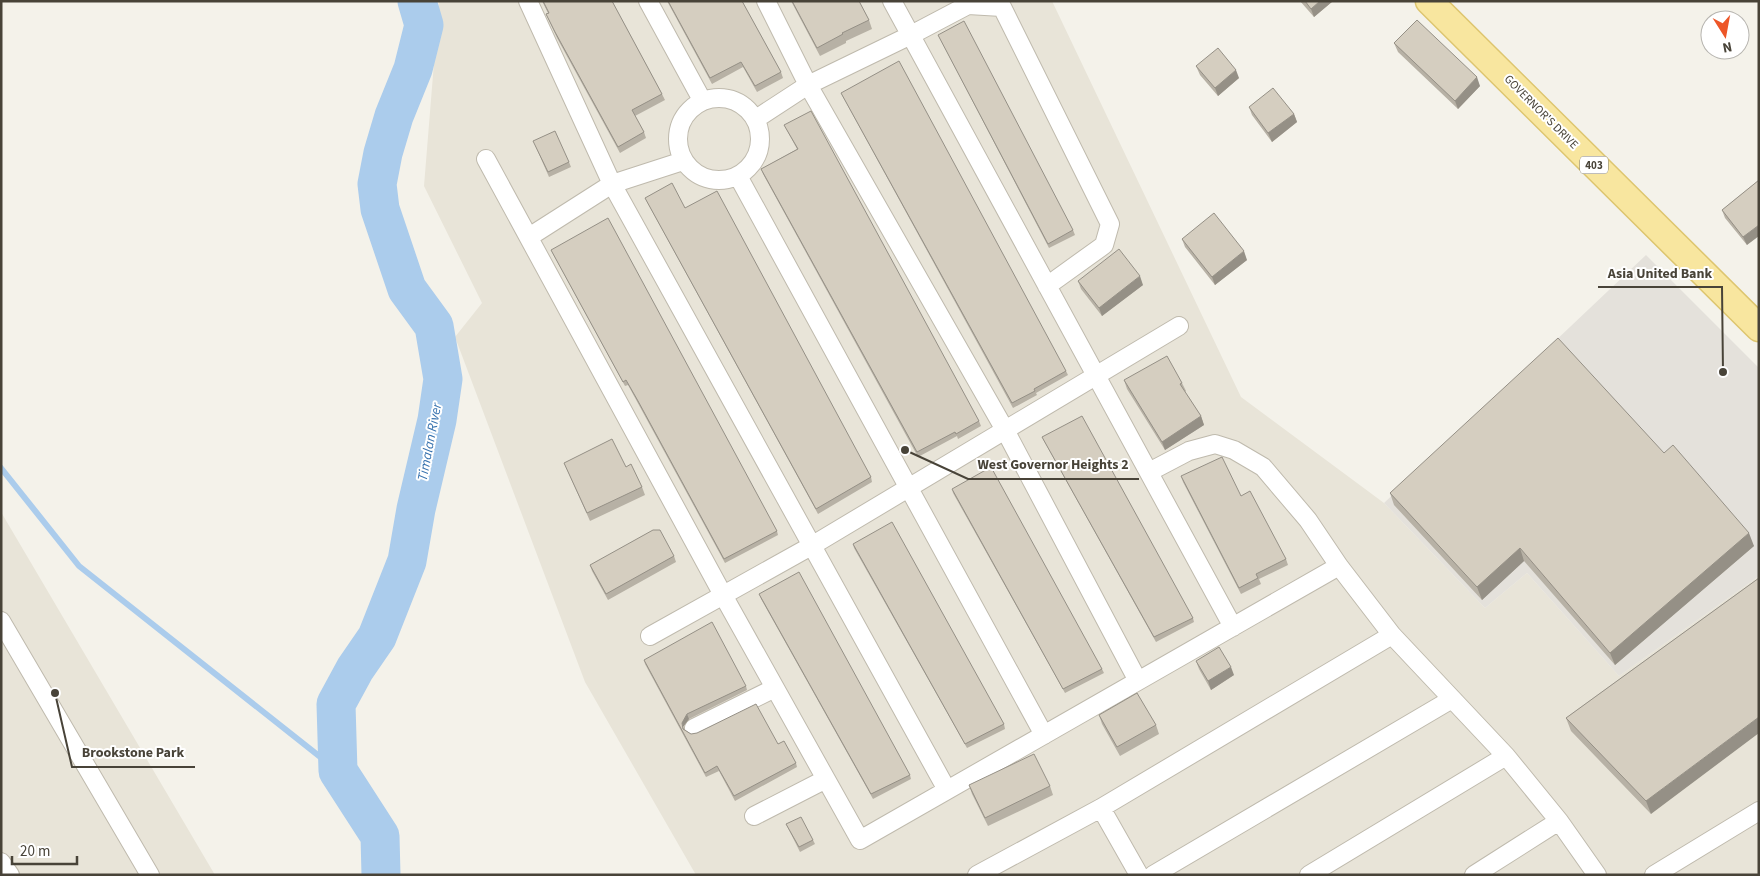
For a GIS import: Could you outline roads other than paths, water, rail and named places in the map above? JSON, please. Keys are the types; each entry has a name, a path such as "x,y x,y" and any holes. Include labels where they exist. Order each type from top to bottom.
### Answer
{"main road":[{"name":"GOVERNOR'S DRIVE","path":"1429,1 1759,328"}],"street":[{"path":"528,1 612,184 947,790"},
{"path":"648,1 702,100"},
{"path":"766,1 808,85 1005,430 1138,681"},
{"path":"892,1 1234,627"},
{"path":"756,119 808,85 911,36 968,5 1002,7 1110,224 1104,244 1048,286"},
{"path":"723,97 742,104 756,119 761,140 755,161 738,176 718,181 698,175 683,161 677,138 684,116 702,100 723,97"},
{"path":"486,159 723,595 860,840 1339,566"},
{"path":"529,237 612,184 683,161"},
{"path":"738,176 1044,735"},
{"path":"650,636 813,545 1179,326"},
{"path":"1149,472 1189,451 1215,444 1234,450 1262,466 1308,520 1339,566 1392,635 1506,756 1559,821 1597,875"},
{"path":"1,621 150,875"},
{"path":"977,875 1101,808 1392,635"},
{"path":"694,728 775,688"},
{"path":"1154,875 1452,699"},
{"path":"1309,875 1506,756"},
{"path":"754,816 826,779"},
{"path":"1101,808 1139,875"},
{"path":"1654,875 1759,811"},
{"path":"1474,875 1559,821"},
{"path":"1,862 10,875"}],"waterway":[{"name":"Timalan River","path":"381,875 380,836 338,771 336,704 355,669 377,637 407,561 416,509 437,420 443,379 434,326 407,289 380,209 377,184 383,153 394,116 413,69 424,25 417,1"},
{"path":"1,468 79,566 338,771"}],"place":[{"name":"Asia United Bank","path":"1723,372"},
{"name":"West Governor Heights 2","path":"905,450"},
{"name":"Brookstone Park","path":"55,693"}]}
